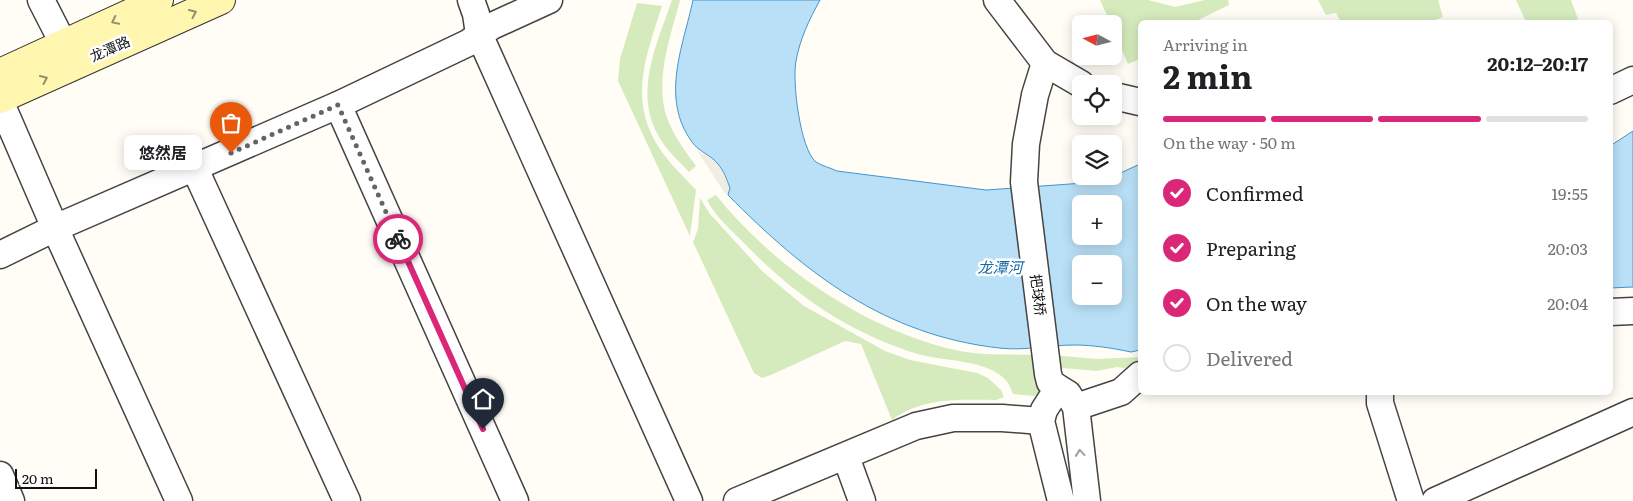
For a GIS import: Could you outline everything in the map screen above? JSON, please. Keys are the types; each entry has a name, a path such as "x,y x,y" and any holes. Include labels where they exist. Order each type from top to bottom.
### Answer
{"main road":[{"name":"龙潭路","path":"0,72 64,45 159,0"},
{"name":"龙潭路","path":"0,100 221,0"}],"street":[{"path":"41,0 64,45"},
{"path":"470,0 476,14 479,34 689,501"},
{"path":"0,255 338,105 468,42 479,34 549,0"},
{"path":"997,0 1045,63 1072,79"},
{"name":"把球桥","path":"1045,63 1035,95 1026,144 1024,182 1048,374 1050,382 1068,394 1076,407"},
{"path":"1613,90 1633,80"},
{"path":"1122,98 1138,102"},
{"path":"0,100 49,232 164,501"},
{"path":"338,105 515,501"},
{"path":"0,139 49,232 179,501"},
{"path":"195,169 347,501"},
{"path":"1613,312 1633,311"},
{"path":"1087,501 1076,407 1121,392 1138,377"},
{"path":"1058,388 1044,410 1041,421 1061,501"},
{"path":"1380,395 1380,403 1411,501"},
{"path":"1435,501 1633,412"},
{"path":"737,501 846,457 916,426 953,418 1002,418 1041,421"},
{"path":"846,457 862,501"},
{"path":"0,476 11,501"}],"green space":[{"path":"672,0 680,0 667,47 662,80 663,96 665,112 673,132 696,166 689,172 669,151 659,137 651,120 648,103 650,68"},
{"path":"1100,0 1148,0 1175,7 1205,0 1228,0 1229,5 1198,20 1138,20 1138,60 1128,64 1122,50 1122,15 1107,15"},
{"path":"1318,0 1438,0 1443,17 1435,20 1340,20 1336,13 1326,15"},
{"path":"1516,0 1571,0 1578,19 1575,20 1525,20"},
{"path":"637,3 662,6 643,74 643,108 648,126 656,143 675,168 696,190 690,236 618,81 620,59"},
{"path":"716,195 765,247 793,270 823,292 887,327 921,340 965,352 1039,355 1043,392 1034,396 1013,394 1008,382 999,374 987,368 918,354 869,335 824,310 782,279 734,233 707,200"},
{"path":"700,198 710,214 763,272 804,306 885,351 910,360 977,373 988,378 1001,390 1004,397 996,400 942,401 916,407 892,420 861,344 845,341 771,375 762,378 754,373 693,242 698,229"},
{"path":"1052,355 1097,359 1138,357 1138,369 1135,370 1117,367 1096,371 1052,367"}],"shaded area":[{"path":"697,150 718,163 730,188 728,195 724,192"}],"water":[{"name":"龙潭河","path":"693,0 820,0 805,30 800,45 796,61 795,83 796,98 806,144 810,155 821,165 837,171 986,190 1072,184 1122,185 1122,172 1138,165 1138,350 1131,352 1074,345 1008,349 958,341 920,330 884,315 850,296 818,275 787,250 728,195 730,188 720,167 692,142 682,125 677,108 677,72"},
{"path":"1633,131 1633,287 1613,288 1613,144"}],"way so far":[{"path":"231,153 338,105 398,239"}],"place":[{"name":"悠然居","path":"231,153"}],"route":[{"path":"398,239 483,429"}]}
